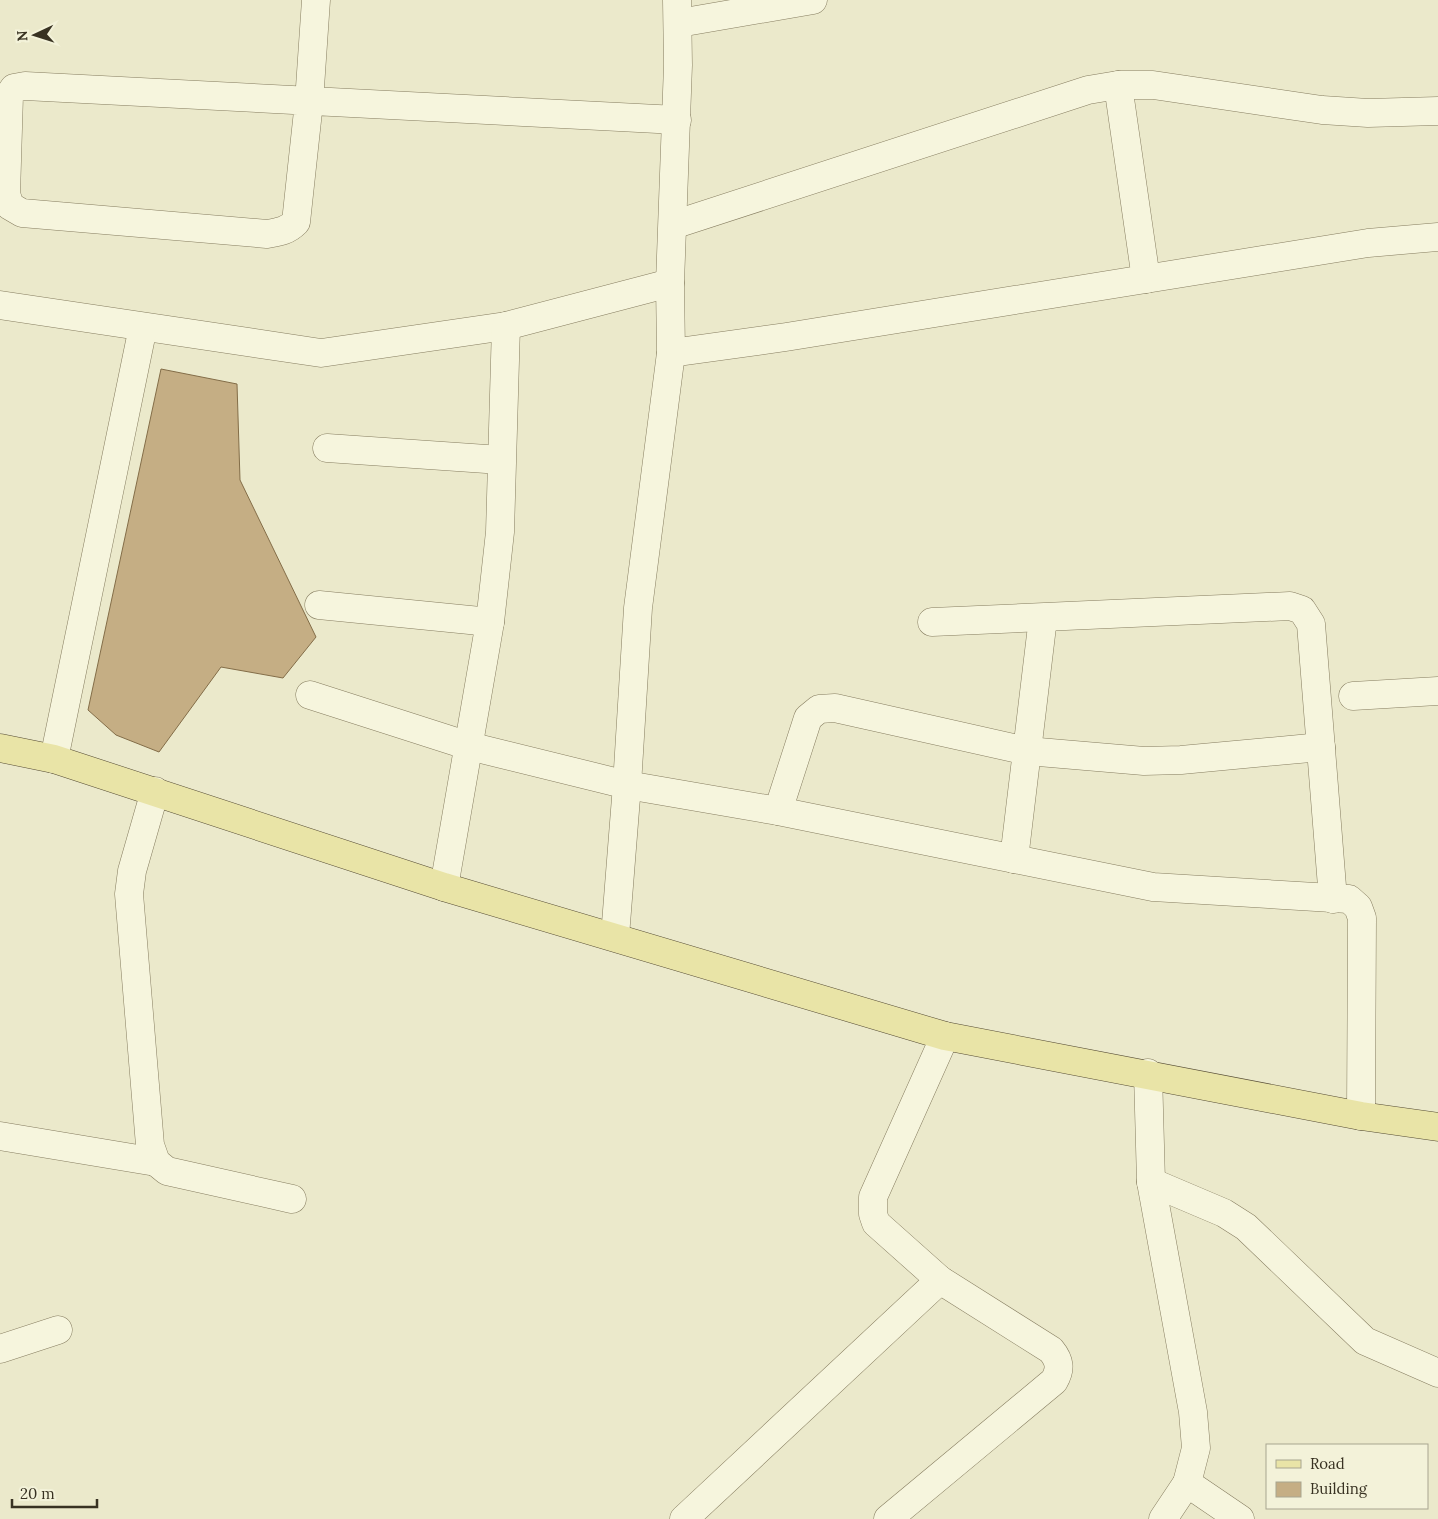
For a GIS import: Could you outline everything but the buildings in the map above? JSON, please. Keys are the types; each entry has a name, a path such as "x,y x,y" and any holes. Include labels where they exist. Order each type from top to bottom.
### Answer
{"main road":[{"path":"0,748 54,759 444,886 615,936 789,991 945,1036 1362,1116 1438,1127"}],"street":[{"path":"316,0 309,102 296,222 285,231 266,234 52,216 22,213 10,206 6,194 9,95 14,88 25,86 309,102 676,120"},
{"path":"615,936 638,608 671,353 670,283 678,12 813,0"},
{"path":"672,225 1088,90 1118,85 1153,85 1322,110 1368,113 1438,111"},
{"path":"1118,85 1146,279"},
{"path":"671,353 795,335 1368,243 1438,238"},
{"path":"0,305 321,353 506,326 670,283"},
{"path":"444,886 490,622 500,532 506,326"},
{"path":"54,759 143,327"},
{"path":"328,448 501,460"},
{"path":"320,605 490,622"},
{"path":"932,622 1290,606 1302,610 1311,624 1333,899"},
{"path":"1014,859 1043,618"},
{"path":"1353,696 1438,691"},
{"path":"310,694 469,746 627,785 778,811 1154,887 1349,899 1358,907 1362,918 1362,1116"},
{"path":"778,811 808,718 819,709 835,708 1027,751 1144,761 1181,760 1321,747"},
{"path":"155,791 132,871 129,894 150,1144 156,1162"},
{"path":"888,1519 1054,1381 1058,1373 1057,1357 1051,1350 940,1280 882,1230 874,1214 873,1197 945,1036"},
{"path":"1148,1074 1151,1182 1194,1412 1196,1448 1187,1482 1163,1519"},
{"path":"0,1136 156,1162 167,1171 292,1198"},
{"path":"1151,1182 1224,1212 1246,1227 1365,1341 1438,1373"},
{"path":"684,1519 940,1280"},
{"path":"0,1349 58,1330"},
{"path":"1187,1482 1240,1519"}]}
